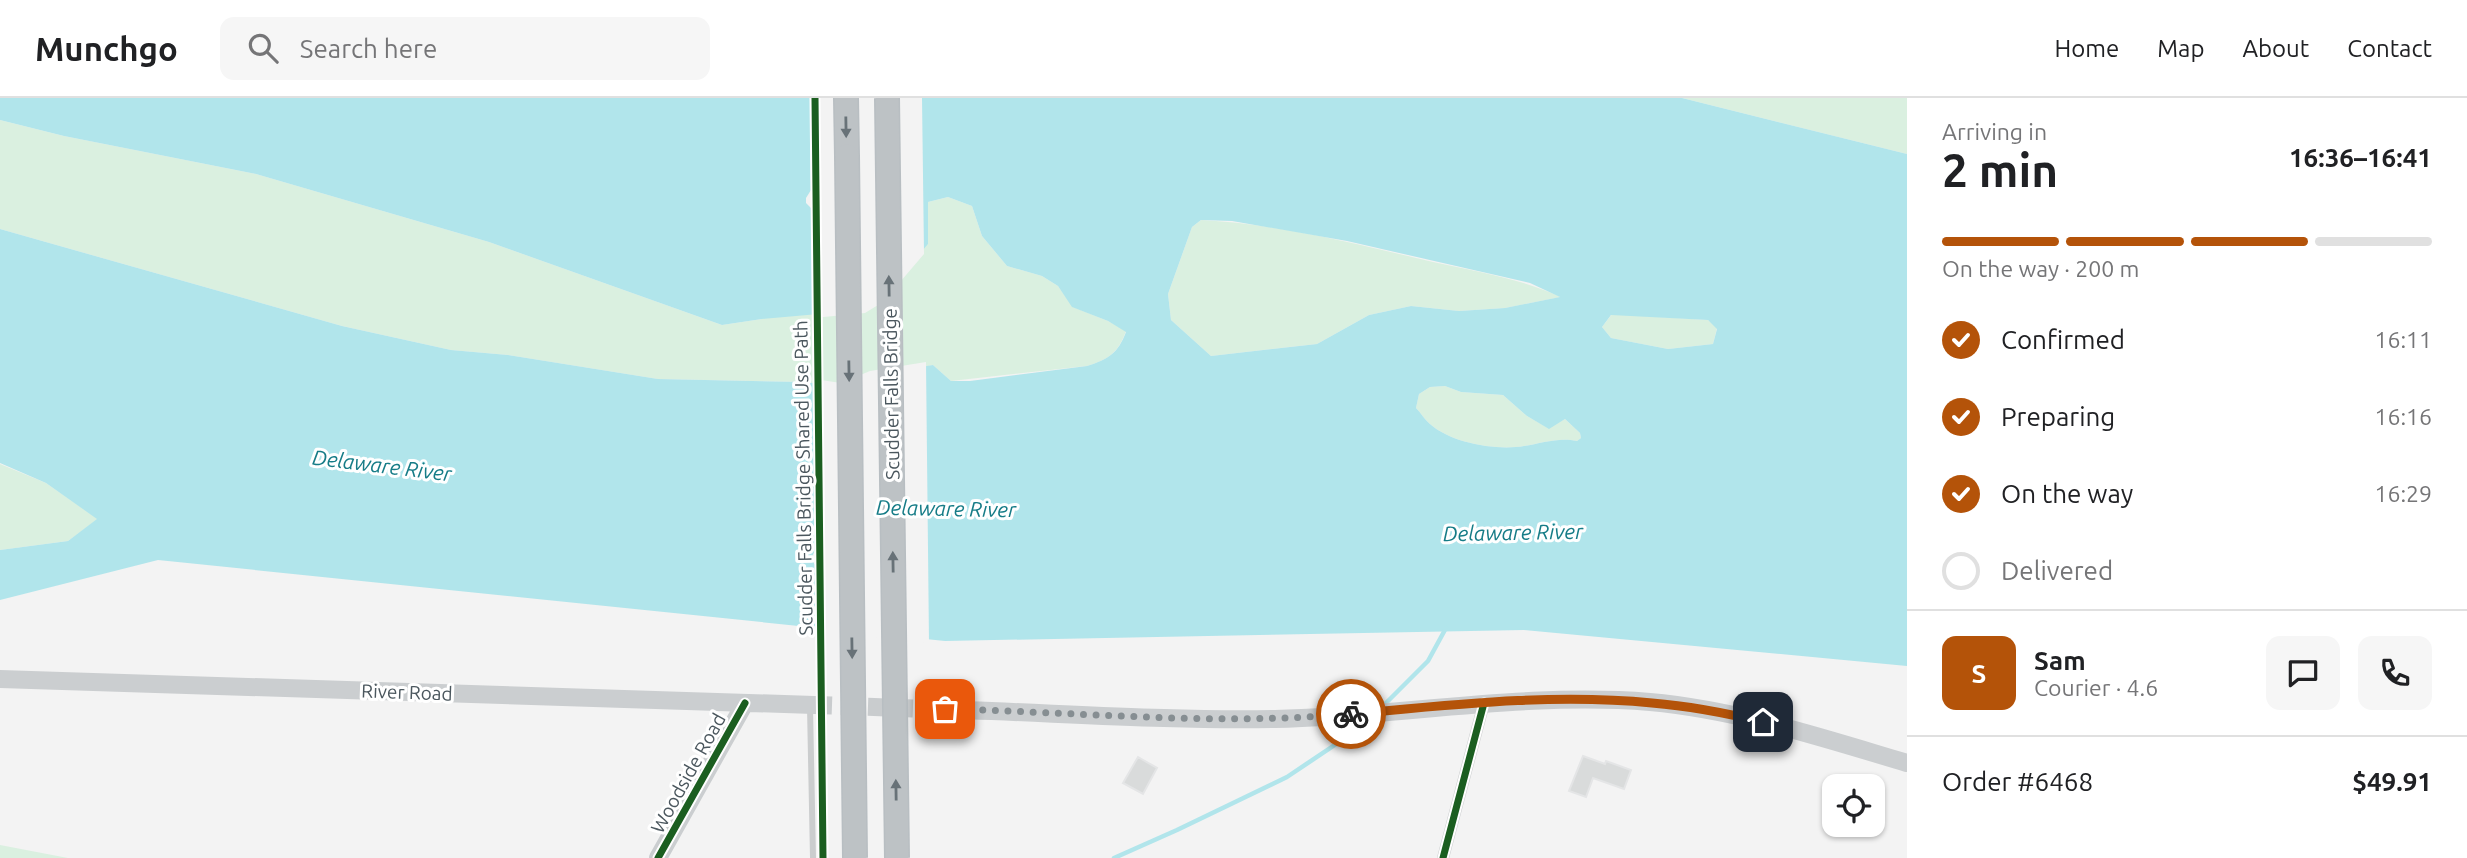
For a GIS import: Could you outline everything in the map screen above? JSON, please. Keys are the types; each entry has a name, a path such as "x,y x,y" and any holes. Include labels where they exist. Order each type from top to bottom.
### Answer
{"highway":[{"path":"846,98 855,858"},
{"name":"Scudder Falls Bridge","path":"887,98 897,858"}],"main road":[{"name":"River Road","path":"0,679 812,705"},
{"path":"931,709 1275,719 1484,703 1593,700 1650,702 1691,707 1782,726 1907,763"},
{"name":"Woodside Road","path":"660,855 745,703"}],"street":[{"path":"1443,858 1484,703"}],"lane":[{"path":"812,705 813,858"}],"green space":[{"path":"1682,98 1907,98 1907,154"},
{"path":"0,120 64,136 256,174 489,242 722,325 762,319 928,244 928,202 948,197 972,206 982,236 1007,266 1042,276 1058,286 1073,307 1126,331 1120,345 1112,354 1087,366 951,381 933,365 841,386 803,382 658,379 508,355 451,350 342,326 0,229"},
{"path":"1201,220 1289,230 1347,242 1498,276 1561,297 1505,308 1459,311 1411,306 1369,315 1317,344 1211,356 1171,320 1168,294 1192,227"},
{"path":"1612,314 1708,320 1717,328 1713,344 1668,349 1611,338 1602,327"},
{"path":"1445,386 1461,392 1503,395 1527,416 1548,428 1565,419 1580,433 1581,438 1577,441 1557,440 1513,447 1462,441 1439,431 1416,408 1419,394 1430,387"},
{"path":"0,464 46,483 98,519 68,541 0,550"},
{"path":"0,845 68,858 0,858"}],"water":[{"name":"Delaware River","path":"0,98 1682,98 1907,154 1907,666 1524,630 945,641 158,560 0,600 0,550 68,541 97,519 46,483 0,463 0,229 342,326 451,350 508,355 658,379 803,382 841,386 871,375 933,365 951,381 970,381 1087,366 1112,354 1126,332 1108,321 1072,307 1058,286 1042,276 1007,266 982,236 972,206 948,197 928,202 928,244 881,299 864,310 722,325 489,242 256,174 64,136 0,120","holes":["1201,220 1232,221 1347,241 1530,283 1560,297 1505,308 1459,311 1411,306 1369,315 1317,344 1211,356 1171,320 1168,294 1192,227","1611,315 1708,320 1717,329 1713,344 1668,349 1611,338 1602,327","1445,386 1461,392 1503,395 1527,416 1549,429 1565,419 1580,433 1581,438 1577,441 1557,440 1513,447 1462,441 1439,431 1416,408 1419,394 1430,387"]}],"pier":[{"path":"810,98 922,98 924,254 883,302 865,313 813,318 811,208 806,203 811,190"},
{"path":"926,362 929,643 817,632 816,566 811,559 816,548 814,379 841,383 870,371"}],"building":[{"path":"1583,756 1631,770 1624,789 1593,778 1586,797 1569,791"},
{"path":"1138,757 1157,768 1143,794 1123,783"}],"waterway":[{"path":"1381,708 1428,661 1446,628"},
{"path":"1114,858 1287,777 1370,719"}],"tunnel":[{"path":"814,705 931,709"}],"cycle path":[{"name":"Scudder Falls Bridge Shared Use Path","path":"815,98 823,858"},
{"path":"658,858 745,703"},
{"path":"1443,858 1484,703"}],"way so far":[{"path":"945,709 1203,719 1275,719 1351,714"}],"route":[{"path":"1351,714 1538,700 1593,700 1691,707 1763,722"}]}
